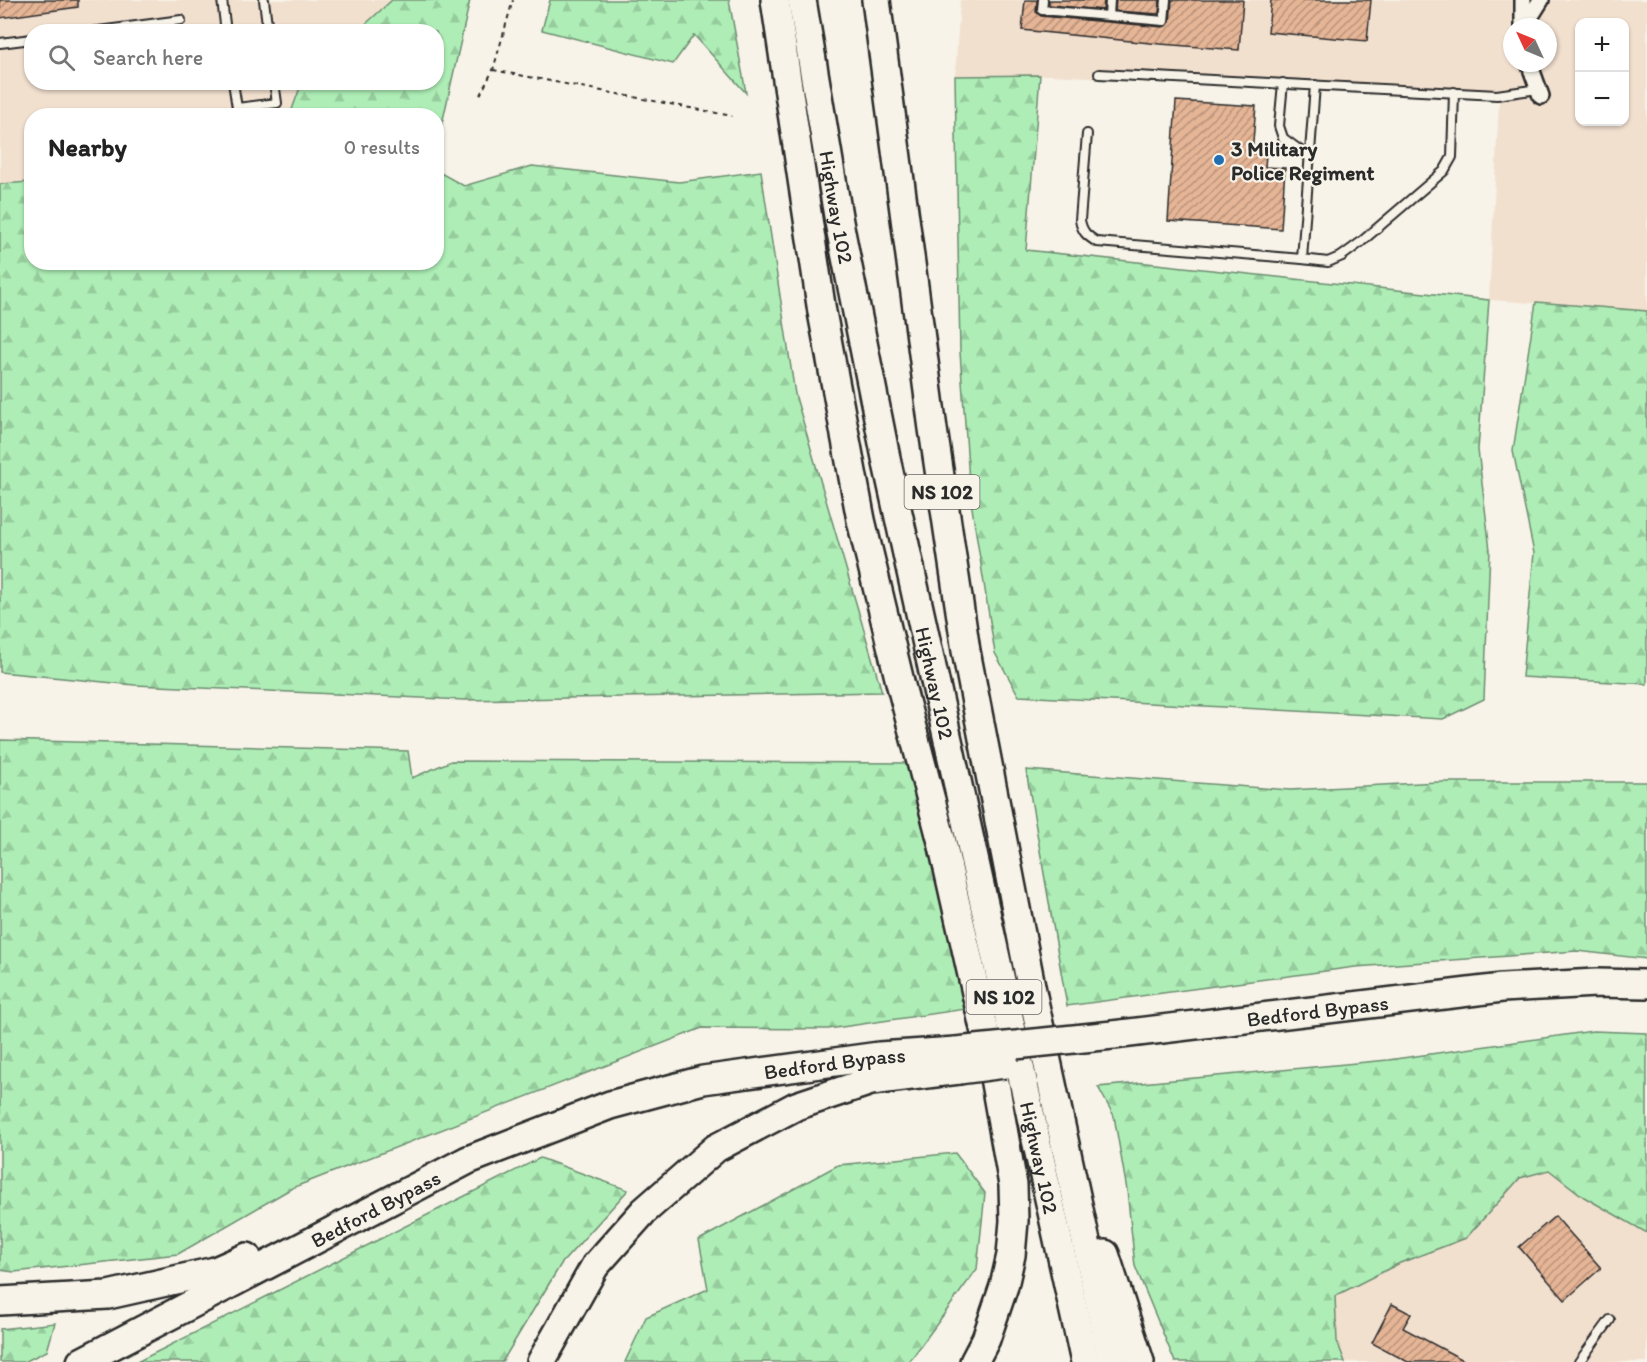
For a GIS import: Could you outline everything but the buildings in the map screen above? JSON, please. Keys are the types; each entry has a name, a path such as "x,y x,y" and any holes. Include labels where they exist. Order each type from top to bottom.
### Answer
{"highway":[{"path":"775,0 822,312 861,520 942,842 990,1055 1013,1185 1014,1221 1011,1255 987,1339 974,1362"},
{"name":"Highway 102","path":"802,0 838,222 887,464 1085,1362"},
{"name":"Highway 102","path":"876,0 930,405 966,651 1050,1078 1112,1362"},
{"path":"803,190 838,309 922,679 955,813 970,842"},
{"name":"Bedford Bypass","path":"1114,1042 1502,988 1596,983 1647,984"},
{"name":"Bedford Bypass","path":"541,1362 595,1266 644,1211 716,1148 796,1106 871,1081 957,1060 1114,1042 1509,1002 1591,997 1647,998"},
{"name":"Bedford Bypass","path":"81,1362 468,1160 610,1105 703,1080 879,1056 957,1060"},
{"path":"1050,1078 1140,1362"},
{"path":"0,1301 108,1295 215,1271 468,1160"}],"street":[{"path":"1523,0 1524,18"},
{"path":"1530,18 1541,0"},
{"path":"1531,72 1539,92"}],"lane":[{"path":"222,0 225,24"},
{"path":"264,0 267,24"},
{"path":"1043,0 1042,10 1164,21 1166,0"},
{"path":"1109,16 1110,0"},
{"path":"151,24 181,20"},
{"path":"0,44 24,40"},
{"path":"1099,74 1497,95 1539,92"},
{"path":"1283,83 1279,126 1283,138 1309,157"},
{"path":"1302,259 1315,85"},
{"path":"234,90 237,108 277,103 275,90"},
{"path":"1087,134 1080,220 1082,230 1097,242 1328,262 1342,256 1361,242 1444,171 1452,157 1454,92"},
{"path":"1579,1362 1610,1320"}],"path":[{"path":"480,95 493,70 513,0"},
{"path":"493,70 732,116"}],"shaded area":[{"path":"0,0 392,0 366,24 24,24 24,90 299,90 293,108 24,108 24,182 0,184"},
{"path":"960,0 1647,0 1647,311 1489,300 1499,101 1053,75 955,76"},
{"path":"1550,1170 1584,1197 1647,1233 1647,1362 1345,1362 1337,1341 1335,1296 1400,1263 1466,1238 1520,1178"}],"green space":[{"path":"392,0 470,0 444,115 444,108 293,108 299,90 444,90 444,24 366,24"},
{"path":"550,0 729,0 746,93 694,35 673,64 542,30"},
{"path":"1040,75 1026,250 1489,300 1478,450 1490,550 1484,699 1443,719 1019,696 995,653 970,495 960,352 955,76"},
{"path":"532,166 679,182 761,171 795,394 882,692 465,700 135,685 0,672 0,184 24,182 24,270 444,270 444,175 464,186"},
{"path":"1536,302 1647,311 1647,684 1522,677 1534,553 1513,451"},
{"path":"0,740 408,751 412,778 451,761 908,763 966,1009 828,1029 702,1028 292,1188 178,1254 14,1272 0,1270"},
{"path":"1026,770 1290,790 1438,782 1647,782 1647,959 1577,951 1355,967 1067,1006"},
{"path":"1593,1031 1647,1033 1647,1233 1584,1197 1549,1170 1520,1178 1466,1238 1400,1263 1335,1296 1337,1341 1345,1362 1175,1362 1135,1266 1127,1190 1114,1116 1098,1087 1388,1060"},
{"path":"955,1153 985,1193 977,1269 909,1362 625,1362 646,1317 708,1289 699,1240 838,1165"},
{"path":"540,1158 628,1190 561,1264 502,1362 137,1362"},
{"path":"55,1323 47,1351 24,1362 0,1362 0,1329"}],"place":[{"name":"3 Military Police Regiment","path":"1219,160"}]}
